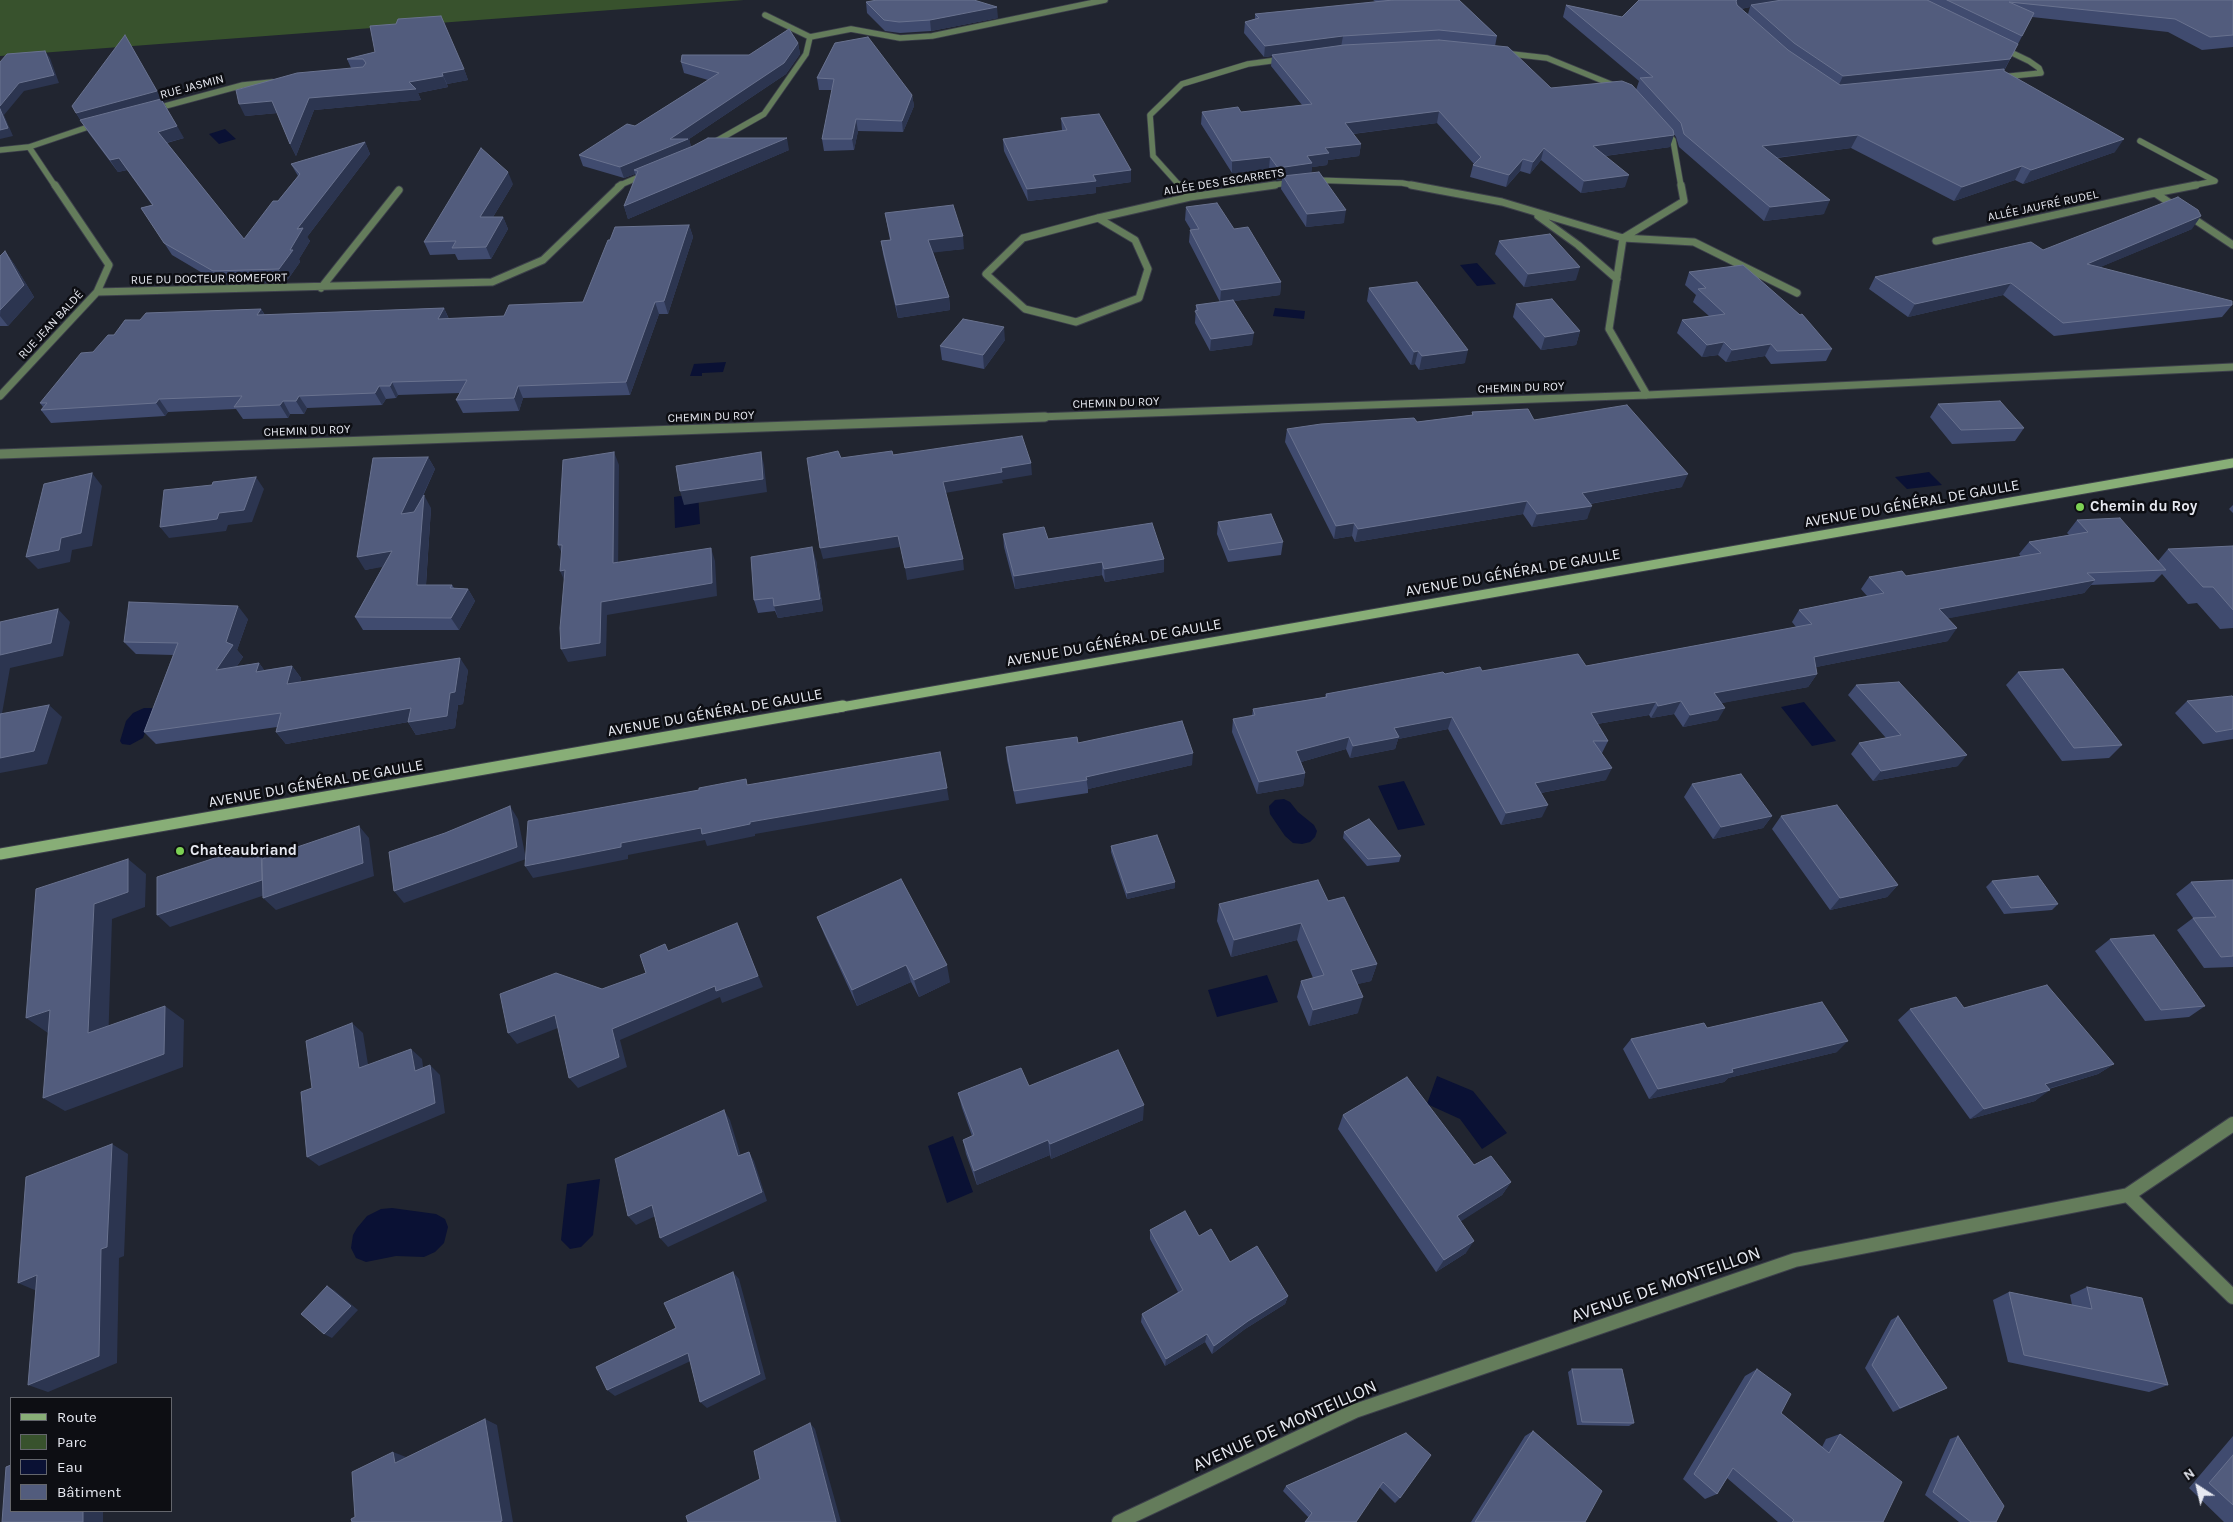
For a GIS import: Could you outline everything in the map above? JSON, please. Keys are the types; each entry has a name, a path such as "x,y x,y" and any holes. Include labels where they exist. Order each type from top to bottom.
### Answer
{"main road":[{"name":"AVENUE DU GÉNÉRAL DE GAULLE","path":"0,854 2233,463"}],"street":[{"path":"765,15 810,37 851,29 900,38 932,36 1105,0"},
{"path":"702,150 764,114 806,54 810,37"},
{"path":"1993,78 2041,72 2030,61 2000,46"},
{"path":"1497,53 1546,58 1622,89"},
{"path":"1190,197 1153,156 1150,115 1182,84 1248,64 1295,58"},
{"name":"RUE JASMIN","path":"143,112 243,85 281,82"},
{"path":"0,150 29,147 106,122"},
{"path":"1623,238 1684,201 1673,140 1661,126"},
{"name":"ALLÉE JAUFRÉ RUDEL","path":"1936,241 2215,181 2140,141"},
{"name":"RUE JEAN BALDÉ","path":"0,396 97,292 109,264 29,147"},
{"name":"RUE DU DOCTEUR ROMEFORT","path":"97,292 321,288 492,282 543,260 618,186 652,172"},
{"path":"1308,180 1402,184 1502,202 1623,238 1694,242 1797,293"},
{"name":"ALLÉE DES ESCARRETS","path":"1098,218 1135,240 1148,269 1139,298 1076,322 1025,309 986,274 1023,238 1098,218 1190,197 1299,182"},
{"path":"321,288 399,190"},
{"path":"2155,193 2233,245"},
{"path":"1531,210 1578,245 1617,280"},
{"path":"1623,238 1610,329 1647,395"},
{"name":"CHEMIN DU ROY","path":"0,454 1647,395 2233,367"},
{"name":"AVENUE DE MONTEILLON","path":"1119,1522 1355,1411 1795,1260 2128,1195 2233,1124"},
{"path":"2128,1195 2233,1297"}],"green space":[{"path":"0,0 744,0 0,56"}],"water":[{"path":"225,129 236,139 219,144 209,134"},
{"path":"1477,263 1496,284 1477,286 1460,265"},
{"path":"1275,308 1305,311 1304,319 1273,316"},
{"path":"726,362 723,372 702,373 702,376 690,376 694,364"},
{"path":"1929,472 1942,485 1907,489 1895,477"},
{"path":"698,493 700,524 675,528 674,497"},
{"path":"1804,702 1836,741 1812,746 1781,707"},
{"path":"144,708 154,708 143,738 130,745 122,744 120,741 126,721 133,713"},
{"path":"1404,781 1425,825 1398,830 1378,786"},
{"path":"1284,799 1290,802 1298,812 1314,825 1317,831 1315,837 1310,842 1302,844 1293,843 1285,836 1270,814 1269,806 1275,800"},
{"path":"1267,975 1278,1002 1217,1017 1208,990"},
{"path":"1437,1076 1473,1091 1507,1133 1482,1149 1460,1119 1427,1104"},
{"path":"953,1136 973,1192 947,1203 928,1146"},
{"path":"600,1179 593,1235 581,1247 570,1249 561,1240 567,1184"},
{"path":"392,1208 436,1214 445,1219 448,1227 444,1243 435,1252 424,1257 396,1256 366,1262 356,1258 351,1248 353,1235 357,1228 367,1216 381,1209"}],"building":[{"path":"877,0 974,0 997,7 930,20 899,22 884,20 866,2"},
{"path":"1393,0 1459,0 1497,36 1439,30 1343,36 1265,46 1245,22 1259,18 1255,14"},
{"path":"1639,0 1737,0 1737,5 1788,50 1840,85 2004,69 2004,71 2124,139 2031,170 2022,166 1962,187 1858,135 1762,146 1830,200 1770,207 1684,134 1681,123 1640,78 1653,77 1566,5 1622,17"},
{"path":"1782,0 1927,0 2018,44 2010,59 1843,76 1794,43 1751,5"},
{"path":"1947,0 2233,0 2233,35 2210,37 2175,19 2009,2 2034,13 2022,36"},
{"path":"441,16 464,69 442,73 443,76 409,82 416,89 309,98 290,144 272,101 239,104 236,90 297,73 363,67 366,63 363,59 347,59 375,52 370,26 396,24 398,19"},
{"path":"789,29 798,43 784,63 670,139 688,139 620,167 579,155 627,124 635,126 719,73 681,62 682,55 749,55"},
{"path":"125,35 157,91 76,113 72,106"},
{"path":"868,37 912,95 902,121 856,119 852,139 822,139 834,79 817,78 835,43"},
{"path":"1439,40 1508,47 1551,88 1622,81 1632,85 1673,130 1674,135 1593,146 1629,175 1584,181 1544,148 1533,162 1523,159 1509,175 1473,165 1481,157 1439,111 1345,123 1361,144 1325,148 1329,153 1307,156 1312,163 1278,168 1270,157 1232,161 1202,112 1238,107 1241,112 1312,104 1272,55 1344,45"},
{"path":"45,51 54,75 19,83 0,106 0,62 7,54"},
{"path":"161,99 177,126 158,132 244,239 273,201 278,201 300,174 291,164 365,142 297,229 303,228 290,250 293,250 279,269 213,271 164,243 141,208 153,205 119,158 110,160 80,120"},
{"path":"0,109 8,128 0,130"},
{"path":"1099,114 1131,170 1093,175 1096,181 1027,189 1003,139 1067,130 1061,118"},
{"path":"708,138 787,138 624,206 638,171 634,170"},
{"path":"481,148 508,172 480,217 503,217 486,247 452,248 456,241 424,242"},
{"path":"1319,172 1346,210 1307,214 1283,176"},
{"path":"2178,197 2198,210 2201,216 2087,264 2232,301 2232,305 2063,323 2011,283 1915,304 1875,277 2031,242 2043,250"},
{"path":"1217,203 1234,229 1248,227 1281,282 1221,290 1190,230 1199,229 1186,207"},
{"path":"953,205 963,236 928,240 949,297 896,305 881,241 891,240 885,213"},
{"path":"689,225 664,301 655,302 626,382 518,386 514,398 456,400 467,380 392,382 390,386 379,386 375,393 299,396 296,401 283,401 280,405 234,407 242,396 159,399 156,403 41,410 47,403 40,403 81,353 93,352 108,335 114,335 125,320 140,320 146,313 261,309 257,315 444,308 438,319 504,316 509,305 583,302 615,227"},
{"path":"1550,234 1580,267 1528,274 1499,241"},
{"path":"5,251 24,285 0,310 0,256"},
{"path":"1743,265 1800,315 1802,314 1832,349 1777,351 1771,344 1732,350 1724,342 1707,345 1682,320 1725,314 1698,289 1706,288 1689,272"},
{"path":"1417,282 1468,350 1422,356 1418,351 1414,352 1369,288"},
{"path":"1552,299 1580,331 1545,337 1516,304"},
{"path":"1233,300 1254,333 1211,339 1195,311 1198,310 1196,305"},
{"path":"963,319 1004,327 983,355 940,346"},
{"path":"2000,401 2024,428 1961,430 1938,404"},
{"path":"1627,405 1688,474 1582,493 1592,506 1537,514 1527,501 1358,529 1354,523 1336,526 1287,429 1321,424 1414,418 1417,422 1473,415 1472,412 1528,409 1534,420"},
{"path":"1022,436 1031,463 1001,468 1002,472 943,482 963,559 905,568 898,536 820,548 807,458 838,451 841,458 892,451 893,455"},
{"path":"614,452 613,563 711,548 712,583 601,602 600,643 561,649 560,628 565,570 560,571 562,545 558,545 563,460"},
{"path":"761,452 763,479 680,491 676,466"},
{"path":"428,457 401,514 414,512 424,495 417,585 452,585 450,588 468,589 451,618 355,617 392,551 357,557 373,458"},
{"path":"92,473 81,533 61,538 59,550 26,557 44,484"},
{"path":"256,477 244,510 219,513 217,519 160,527 164,490 212,485 213,482"},
{"path":"1271,514 1283,542 1229,550 1218,522"},
{"path":"2120,518 2166,570 2087,573 2095,580 1939,609 1957,628 1814,657 1817,674 1714,693 1725,708 1690,715 1681,701 1658,706 1656,702 1591,713 1608,741 1593,741 1612,768 1535,783 1548,805 1506,813 1452,717 1394,728 1399,737 1353,746 1349,737 1296,751 1305,773 1259,782 1233,719 1255,715 1253,709 1327,697 1326,694 1443,672 1445,674 1480,667 1482,671 1578,654 1586,666 1812,624 1799,610 1884,593 1869,577 1902,571 1906,576 2041,553 2029,542 2088,532 2077,520"},
{"path":"1152,523 1164,559 1104,569 1102,562 1014,576 1003,534 1044,527 1048,539"},
{"path":"2233,546 2233,610 2213,587 2203,587 2168,549"},
{"path":"812,547 820,599 774,606 773,598 754,600 751,557"},
{"path":"129,602 238,606 226,642 233,645 216,670 259,663 256,672 292,666 287,684 460,658 455,692 450,693 447,716 408,722 411,708 276,732 281,713 144,732 178,643 124,642"},
{"path":"58,609 51,643 0,655 0,622"},
{"path":"2063,669 2122,745 2074,748 2018,672"},
{"path":"1899,682 1967,755 1881,771 1859,743 1901,735 1856,685"},
{"path":"2232,696 2233,729 2216,732 2187,701"},
{"path":"49,705 34,751 0,758 0,714"},
{"path":"1182,721 1193,753 1086,777 1087,780 1014,791 1006,747 1077,737 1078,743"},
{"path":"940,752 947,788 750,822 750,824 702,834 701,828 621,843 621,847 525,866 528,821 699,790 699,788 746,779 747,785"},
{"path":"1741,774 1772,816 1721,827 1692,784"},
{"path":"1837,805 1898,885 1840,898 1781,816"},
{"path":"510,806 517,847 394,891 389,852 445,833"},
{"path":"1369,819 1401,856 1368,859 1344,832"},
{"path":"359,826 363,863 263,898 262,859"},
{"path":"1157,835 1175,882 1127,893 1111,846"},
{"path":"261,848 262,880 157,915 157,877 239,850 240,854"},
{"path":"128,859 128,892 94,904 88,1033 165,1006 164,1054 43,1098 50,1010 26,1018 36,889"},
{"path":"2038,876 2058,904 2011,908 1992,881"},
{"path":"901,879 947,965 914,980 906,965 852,990 817,917"},
{"path":"1318,880 1328,901 1344,897 1377,964 1351,970 1363,997 1313,1010 1301,981 1324,975 1301,923 1234,940 1219,904"},
{"path":"2233,880 2233,956 2221,957 2193,918 2216,917 2191,882"},
{"path":"737,923 758,976 716,991 715,986 612,1029 619,1057 569,1078 555,1015 508,1033 500,994 556,973 602,989 646,973 640,955 665,944 668,951"},
{"path":"2154,935 2205,1006 2161,1010 2110,939"},
{"path":"2047,985 2114,1064 2045,1084 2050,1090 1984,1109 1910,1009 1956,997 1964,1008"},
{"path":"1822,1002 1848,1041 1732,1069 1733,1072 1658,1089 1631,1039 1704,1023 1707,1028"},
{"path":"352,1023 359,1068 411,1049 415,1071 430,1065 435,1103 307,1157 301,1092 312,1088 306,1041"},
{"path":"1118,1050 1144,1105 1050,1144 1048,1140 974,1171 963,1140 974,1135 958,1093 1021,1068 1029,1086"},
{"path":"1407,1077 1474,1165 1491,1156 1511,1182 1457,1216 1474,1241 1444,1260 1343,1115"},
{"path":"724,1110 738,1156 749,1152 762,1192 660,1238 652,1205 628,1216 615,1159"},
{"path":"112,1144 107,1247 101,1249 99,1356 28,1385 37,1275 18,1283 26,1177"},
{"path":"1185,1211 1199,1236 1211,1229 1230,1262 1257,1246 1288,1296 1248,1321 1214,1346 1207,1334 1166,1359 1142,1314 1183,1290 1150,1230"},
{"path":"733,1272 760,1374 700,1402 688,1353 607,1390 596,1367 676,1328 664,1303"},
{"path":"327,1286 351,1306 324,1334 301,1314"},
{"path":"2087,1287 2142,1298 2168,1385 2024,1355 2009,1292 2092,1309"},
{"path":"1898,1316 1947,1388 1900,1408 1872,1365"},
{"path":"1572,1369 1622,1369 1634,1423 1582,1422"},
{"path":"1757,1369 1791,1394 1781,1413 1829,1453 1840,1434 1902,1482 1883,1522 1792,1522 1794,1520 1733,1468 1717,1494 1694,1474"},
{"path":"485,1419 502,1521 352,1522 351,1519 355,1517 352,1472 393,1452 395,1463"},
{"path":"810,1423 836,1522 688,1522 686,1516 760,1479 754,1451"},
{"path":"1533,1431 1602,1491 1585,1522 1475,1522"},
{"path":"1406,1433 1431,1455 1400,1498 1383,1482 1356,1522 1305,1522 1312,1513 1286,1486"},
{"path":"1958,1436 2004,1506 1996,1522 1971,1522 1933,1492"},
{"path":"2233,1455 2233,1505 2209,1483"},
{"path":"10,1465 10,1512 83,1512 83,1522 2,1522 6,1467"}],"place":[{"name":"Chemin du Roy","path":"2080,507"},
{"name":"Chateaubriand","path":"180,851"}]}
